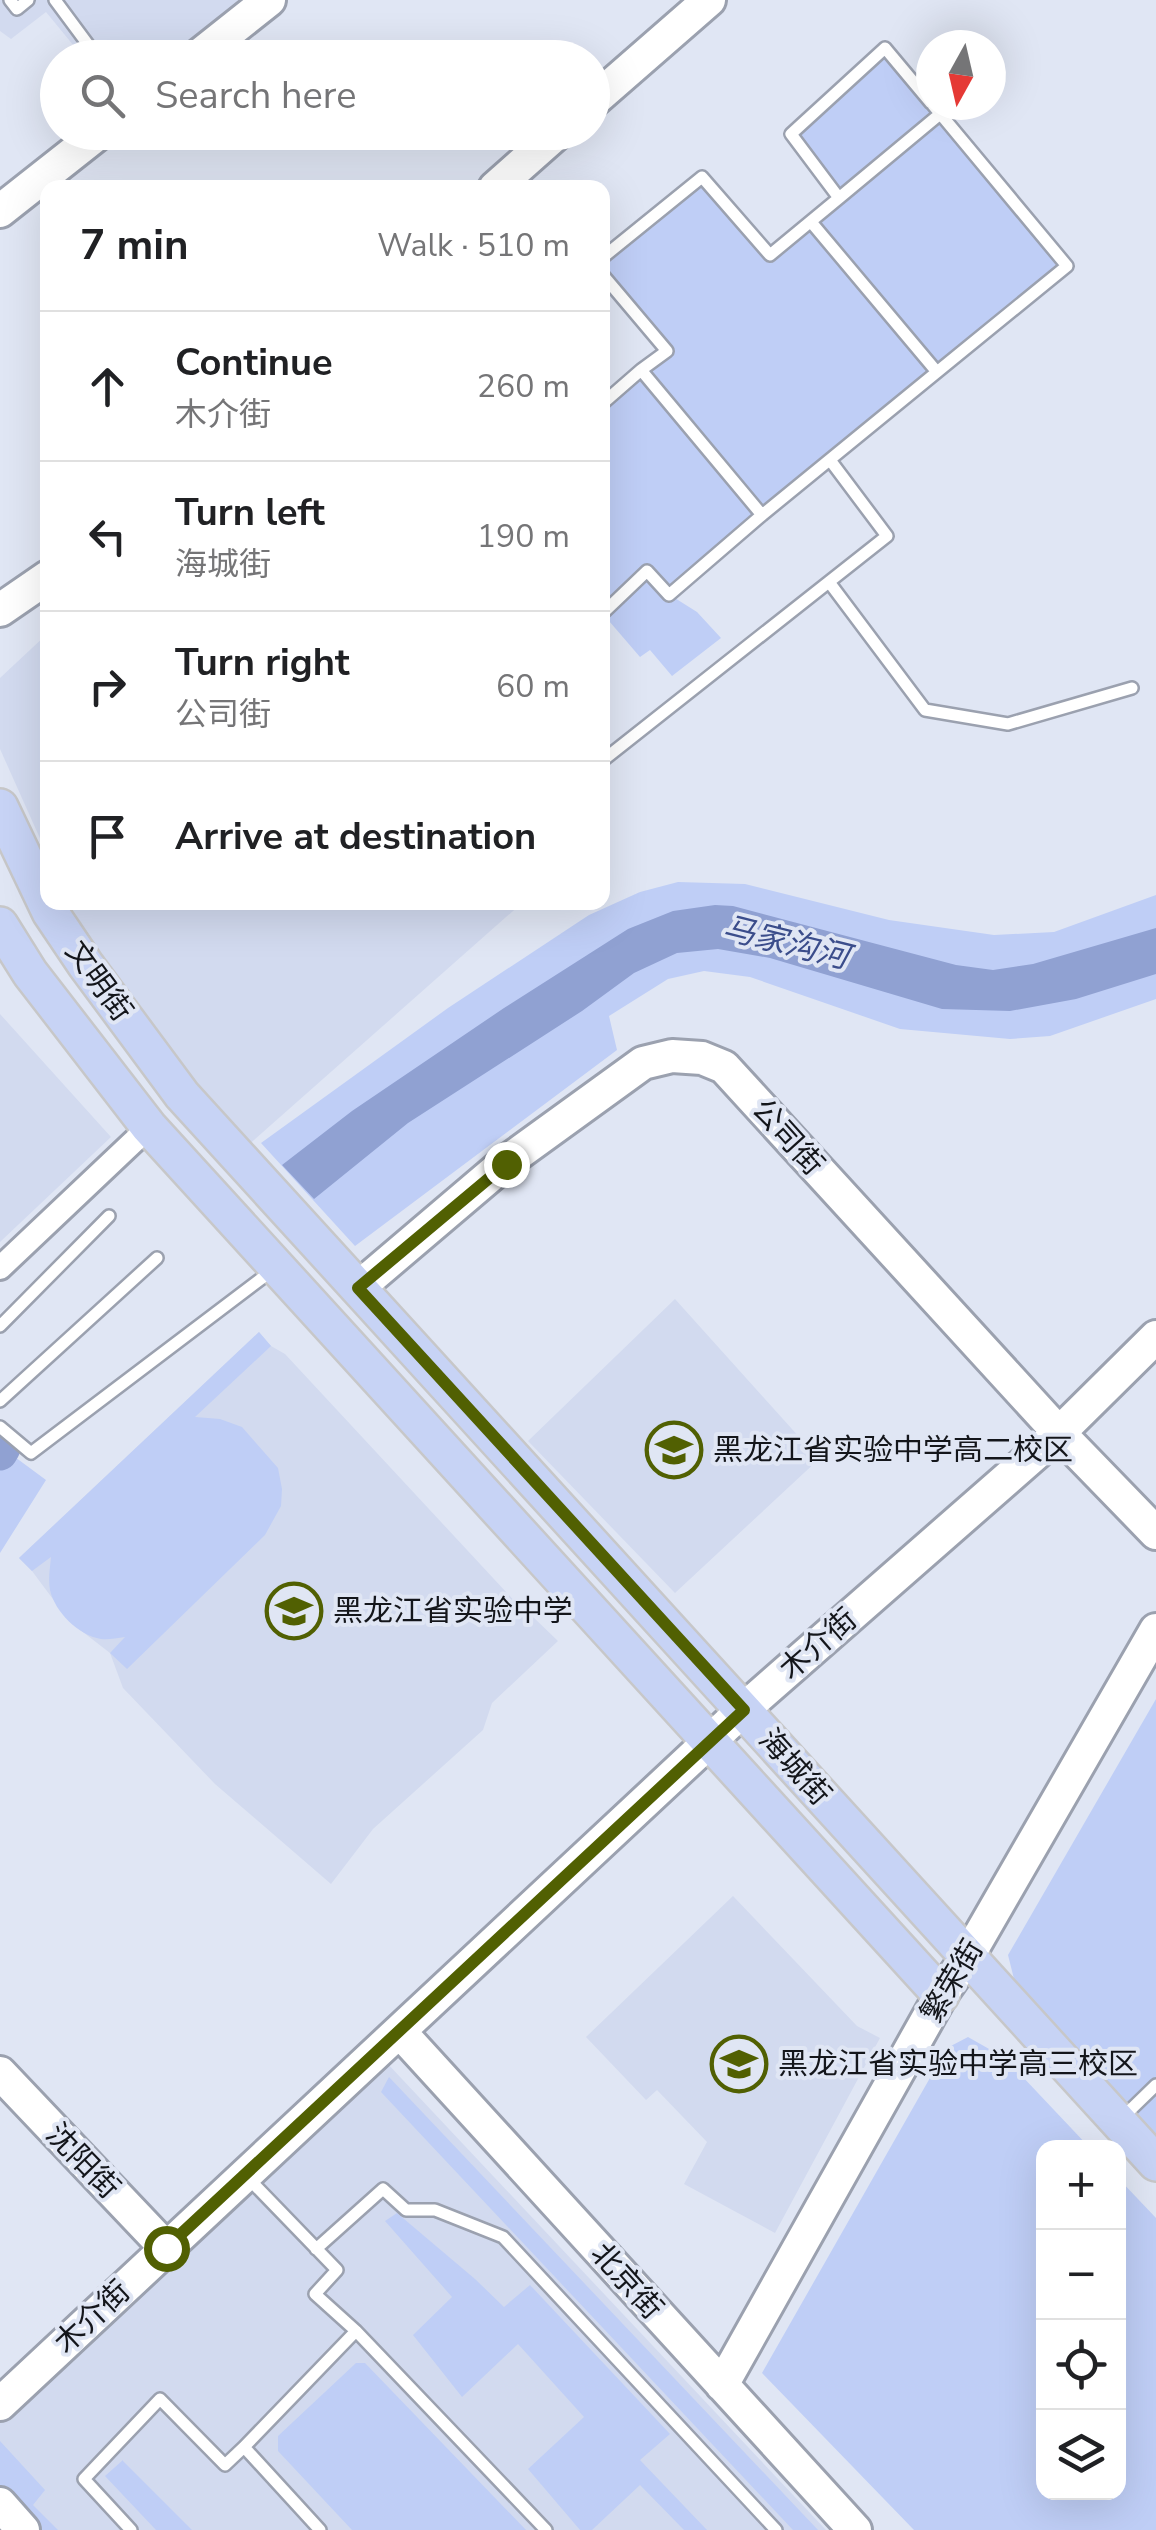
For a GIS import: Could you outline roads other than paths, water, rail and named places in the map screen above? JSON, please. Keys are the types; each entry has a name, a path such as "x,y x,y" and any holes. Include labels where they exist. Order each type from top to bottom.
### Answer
{"main road":[{"name":"文明街","path":"0,807 40,880"},
{"name":"文明街","path":"57,910 84,964 182,1095 312,1238"},
{"name":"文明街","path":"0,924 30,973 149,1127 277,1266"},
{"name":"海城街","path":"312,1238 1156,2163"},
{"name":"海城街","path":"277,1266 942,1995"}],"street":[{"path":"219,40 269,0"},
{"path":"610,86 709,0"},
{"path":"0,211 77,150"},
{"path":"504,180 538,150"},
{"path":"0,610 40,583"},
{"name":"公司街","path":"358,1288 506,1164 643,1063 672,1056 702,1058 724,1068 1156,1534"},
{"path":"0,1268 149,1127"},
{"name":"木介街","path":"0,2404 710,1741 1059,1433 1156,1337"},
{"name":"繁荣街","path":"722,2385 942,1995 1156,1630"},
{"name":"北京街","path":"400,2032 855,2530"},
{"name":"沈阳街","path":"0,2073 166,2248"},
{"path":"0,2504 23,2530"}],"lane":[{"path":"10,0 17,9 28,0"},
{"path":"54,0 84,40"},
{"path":"839,198 791,134 885,48 916,85"},
{"path":"610,251 702,176 770,255 839,198 921,120"},
{"path":"610,606 647,571 668,595 1067,266 946,120"},
{"path":"811,222 937,372"},
{"path":"610,283 667,351 610,397"},
{"path":"641,370 762,515"},
{"path":"610,755 888,536 830,460"},
{"path":"829,582 925,710 1008,724 1132,688"},
{"path":"0,1326 109,1216"},
{"path":"0,1401 157,1258"},
{"path":"0,1427 31,1452 277,1266"},
{"path":"1119,2120 1156,2085"},
{"path":"245,2175 337,2270 314,2294 356,2331 546,2530"},
{"path":"316,2249 384,2189 406,2210 435,2210 503,2237 776,2530"},
{"path":"131,2530 84,2479 160,2399 225,2465 356,2331"},
{"path":"244,2447 320,2530"}],"water":[{"path":"733,906 956,965 993,970 1033,964 1156,928 1156,974 1076,999 1010,1011 942,1009 770,958 718,949 677,953 634,973 408,1123 314,1199 282,1165 352,1111 628,929 673,911"}],"waterway":[{"name":"马家沟河","path":"0,1453 3,1448"}],"place":[{"name":"黑龙江省实验中学高二校区","path":"674,1450"},
{"name":"黑龙江省实验中学","path":"294,1611"},
{"name":"黑龙江省实验中学高三校区","path":"739,2064"}]}
